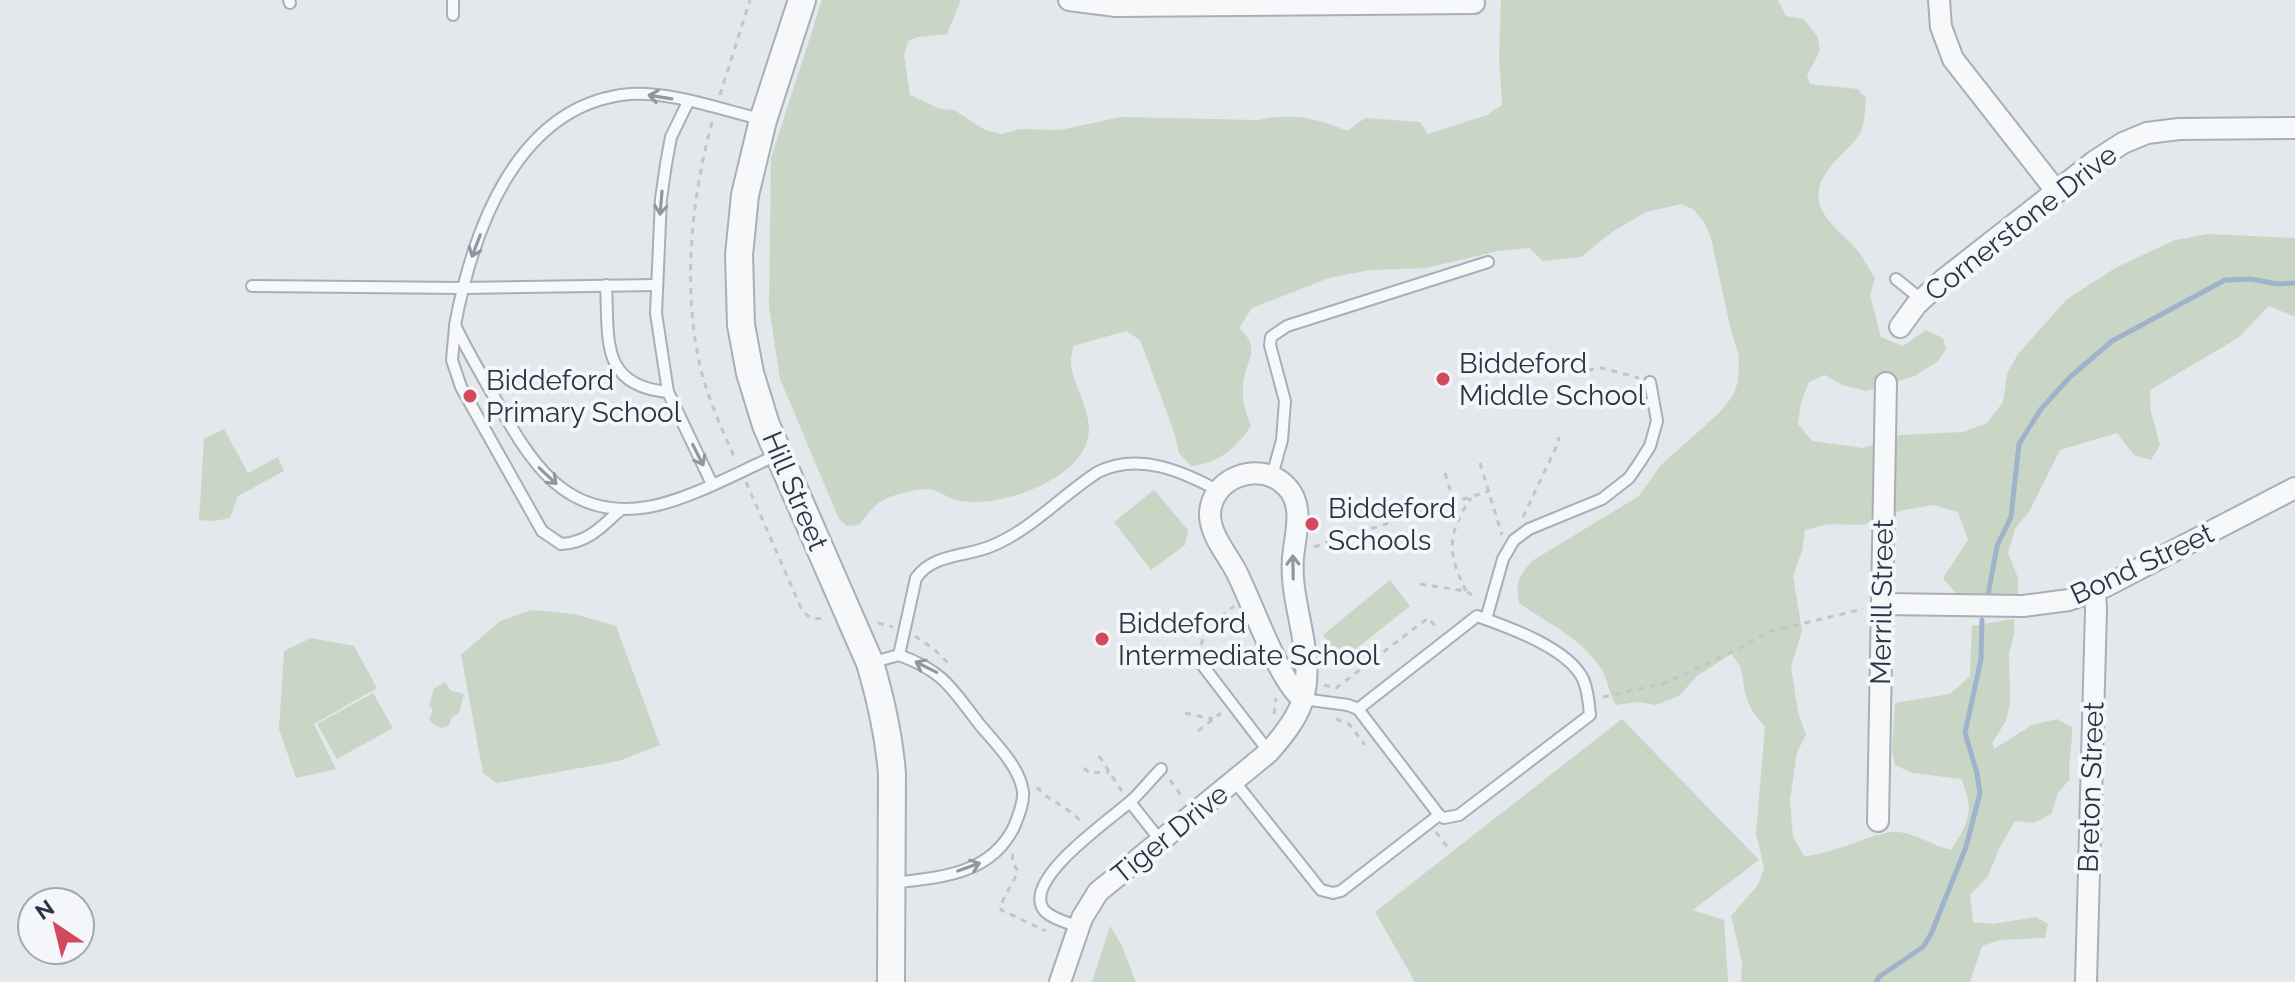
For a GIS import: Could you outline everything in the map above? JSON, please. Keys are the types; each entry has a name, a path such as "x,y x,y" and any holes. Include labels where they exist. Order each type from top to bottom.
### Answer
{"street":[{"name":"Hill Street","path":"802,0 763,120 745,195 741,223 739,305 750,373 766,425 870,663 890,743 893,883 891,982"},
{"path":"1069,0 1116,6 1474,3"},
{"path":"1939,0 1941,27 1953,59 2057,192"},
{"name":"Cornerstone Drive","path":"1900,327 1943,280 2110,151 2147,133 2179,129 2295,128"},
{"name":"Merrill Street","path":"1878,821 1886,383"},
{"path":"1272,476 1248,472 1230,480 1219,491 1210,513 1214,533 1240,579 1285,681 1303,699"},
{"name":"Tiger Drive","path":"1060,982 1088,905 1098,892 1235,782 1264,745 1279,740 1303,699 1307,664 1292,566 1298,507 1287,486 1272,476"},
{"name":"Bond Street","path":"1884,604 2023,606 2069,600 2095,592 2295,488"},
{"name":"Breton Street","path":"2086,982 2095,592"}],"lane":[{"path":"453,0 453,15"},
{"path":"620,510 580,542 561,544 542,531 455,373 452,360 455,325 472,255 496,197 524,152 543,130 584,106 612,97 654,94 763,120"},
{"path":"688,102 677,121 668,150 661,199 656,285 658,327 668,392 712,484"},
{"path":"1272,476 1282,440 1285,401 1270,345 1271,337 1287,326 1488,262"},
{"path":"1896,279 1922,300"},
{"path":"606,285 613,364 628,379 656,391 668,392"},
{"path":"252,286 462,288 656,285"},
{"path":"455,325 514,432 537,466 558,486 582,501 620,510 650,507 779,454"},
{"path":"1486,619 1503,559 1514,540 1529,529 1602,499 1629,478 1650,446 1657,421 1650,382"},
{"path":"899,655 916,578 923,568 936,561 990,547 1106,467 1138,462 1164,467 1219,491"},
{"path":"1303,699 1358,709 1444,818 1459,815 1590,715 1589,697 1582,678 1563,656 1477,616 1358,709"},
{"path":"870,663 899,655 941,675 1011,764 1023,791 1019,816 1006,843 994,856 953,873 893,883"},
{"path":"1197,658 1264,745"},
{"path":"1080,927 1046,913 1040,902 1042,889 1049,877 1091,833 1130,802 1161,769"},
{"path":"1235,782 1326,893 1341,891 1439,815"},
{"path":"1130,802 1160,840"}],"path":[{"path":"750,0 716,109 695,208 691,296 701,370 741,471 807,617 849,616 904,630 935,650 954,670"},
{"path":"1588,370 1602,368 1650,382"},
{"path":"1514,540 1559,441 1558,437"},
{"path":"1480,463 1502,536 1503,559"},
{"path":"1445,473 1454,502"},
{"path":"1309,539 1308,549 1489,491"},
{"path":"1466,591 1453,560 1451,546 1454,527 1473,496"},
{"path":"1420,584 1466,591 1476,598"},
{"path":"1466,606 1476,598 1484,596 1493,599"},
{"path":"1197,658 1207,629 1236,603"},
{"path":"1599,692 1600,698 1665,683 1768,632 1884,604"},
{"path":"1319,680 1336,688 1428,618 1437,628 1447,621"},
{"path":"1198,619 1207,629"},
{"path":"1264,745 1276,697"},
{"path":"1198,731 1232,704"},
{"path":"1185,713 1213,719"},
{"path":"1328,717 1349,724 1365,745"},
{"path":"1099,756 1130,802"},
{"path":"1084,768 1090,773 1109,772"},
{"path":"1161,769 1184,799 1190,795"},
{"path":"1033,782 1042,792 1073,811 1091,833"},
{"path":"1429,822 1448,848"}],"green space":[{"path":"822,0 961,0 947,34 908,41 904,55 910,95 940,109 954,110 985,130 1001,134 1020,129 1060,130 1121,117 1258,120 1292,117 1325,122 1347,131 1365,118 1420,122 1428,134 1487,115 1502,105 1499,56 1501,0 1778,0 1786,16 1804,19 1818,37 1820,51 1807,75 1810,84 1858,89 1866,98 1861,131 1826,173 1821,182 1819,202 1825,216 1858,251 1875,278 1870,295 1881,337 1903,346 1926,330 1943,338 1946,349 1938,361 1915,376 1867,391 1842,385 1825,375 1809,382 1801,402 1798,424 1812,441 1863,448 1900,435 1963,432 1987,423 2003,402 2007,374 2018,354 2067,299 2117,267 2175,240 2209,234 2295,238 2295,317 2269,306 2238,338 2150,390 2151,412 2160,445 2151,460 2134,455 2117,433 2060,450 2030,510 2015,529 2008,553 2018,578 2018,595 1998,601 1958,596 1943,578 1968,540 1958,512 1933,505 1903,510 1862,525 1828,524 1805,530 1793,576 1802,631 1791,667 1798,712 1806,735 1797,752 1790,801 1793,837 1804,856 1891,832 1906,833 1951,850 1968,816 1968,799 1961,779 1912,773 1895,765 1892,749 1895,703 1950,694 1970,676 1972,626 2014,619 2009,653 2010,702 2006,721 1992,743 1994,749 2032,725 2057,719 2072,727 2070,779 2058,793 2051,814 2034,823 2015,821 1988,876 1970,895 1973,922 1993,924 2036,917 2048,924 2045,938 2000,940 1982,946 1970,982 1741,982 1742,962 1731,916 1758,885 1764,868 1756,833 1765,727 1748,702 1739,664 1731,654 1697,676 1679,696 1656,705 1639,702 1616,705 1602,670 1585,649 1519,603 1519,580 1532,561 1639,496 1661,465 1719,413 1732,397 1738,382 1739,356 1711,238 1704,222 1693,209 1681,204 1646,212 1612,232 1581,257 1543,261 1529,248 1498,251 1426,268 1370,270 1329,278 1252,308 1239,328 1250,343 1251,350 1243,393 1251,426 1226,454 1210,462 1191,466 1179,453 1140,340 1126,331 1073,346 1071,364 1089,431 1080,456 1067,469 1032,490 991,501 956,500 927,489 903,493 877,504 859,525 847,526 839,519 780,379 769,307 771,158"},
{"path":"224,429 248,473 278,457 284,471 238,496 230,518 199,520 204,439"},
{"path":"1154,490 1188,530 1185,545 1151,570 1114,522"},
{"path":"1390,580 1410,606 1342,660 1323,635"},
{"path":"532,610 574,614 616,626 660,745 619,761 497,783 483,773 461,655 500,621"},
{"path":"311,638 354,646 377,688 314,724 336,769 296,778 279,729 284,651"},
{"path":"445,682 450,690 464,694 459,713 442,728 429,719 433,710 429,705 434,689"},
{"path":"373,693 393,728 337,759 317,724"},
{"path":"1622,719 1759,860 1693,910 1724,920 1728,982 1415,982 1375,912"},
{"path":"1110,926 1121,944 1136,982 1092,982"}],"waterway":[{"path":"1988,595 1997,546 2011,517 2019,444 2041,409 2070,377 2112,341 2225,280 2295,283"},
{"path":"1876,982 1880,976 1923,947 1966,847 1980,793 1965,733 1981,659 1982,620"}],"place":[{"name":"Biddeford Middle School","path":"1443,379"},
{"name":"Biddeford Primary School","path":"470,396"},
{"name":"Biddeford Schools","path":"1312,524"},
{"name":"Biddeford Intermediate School","path":"1102,639"}]}
